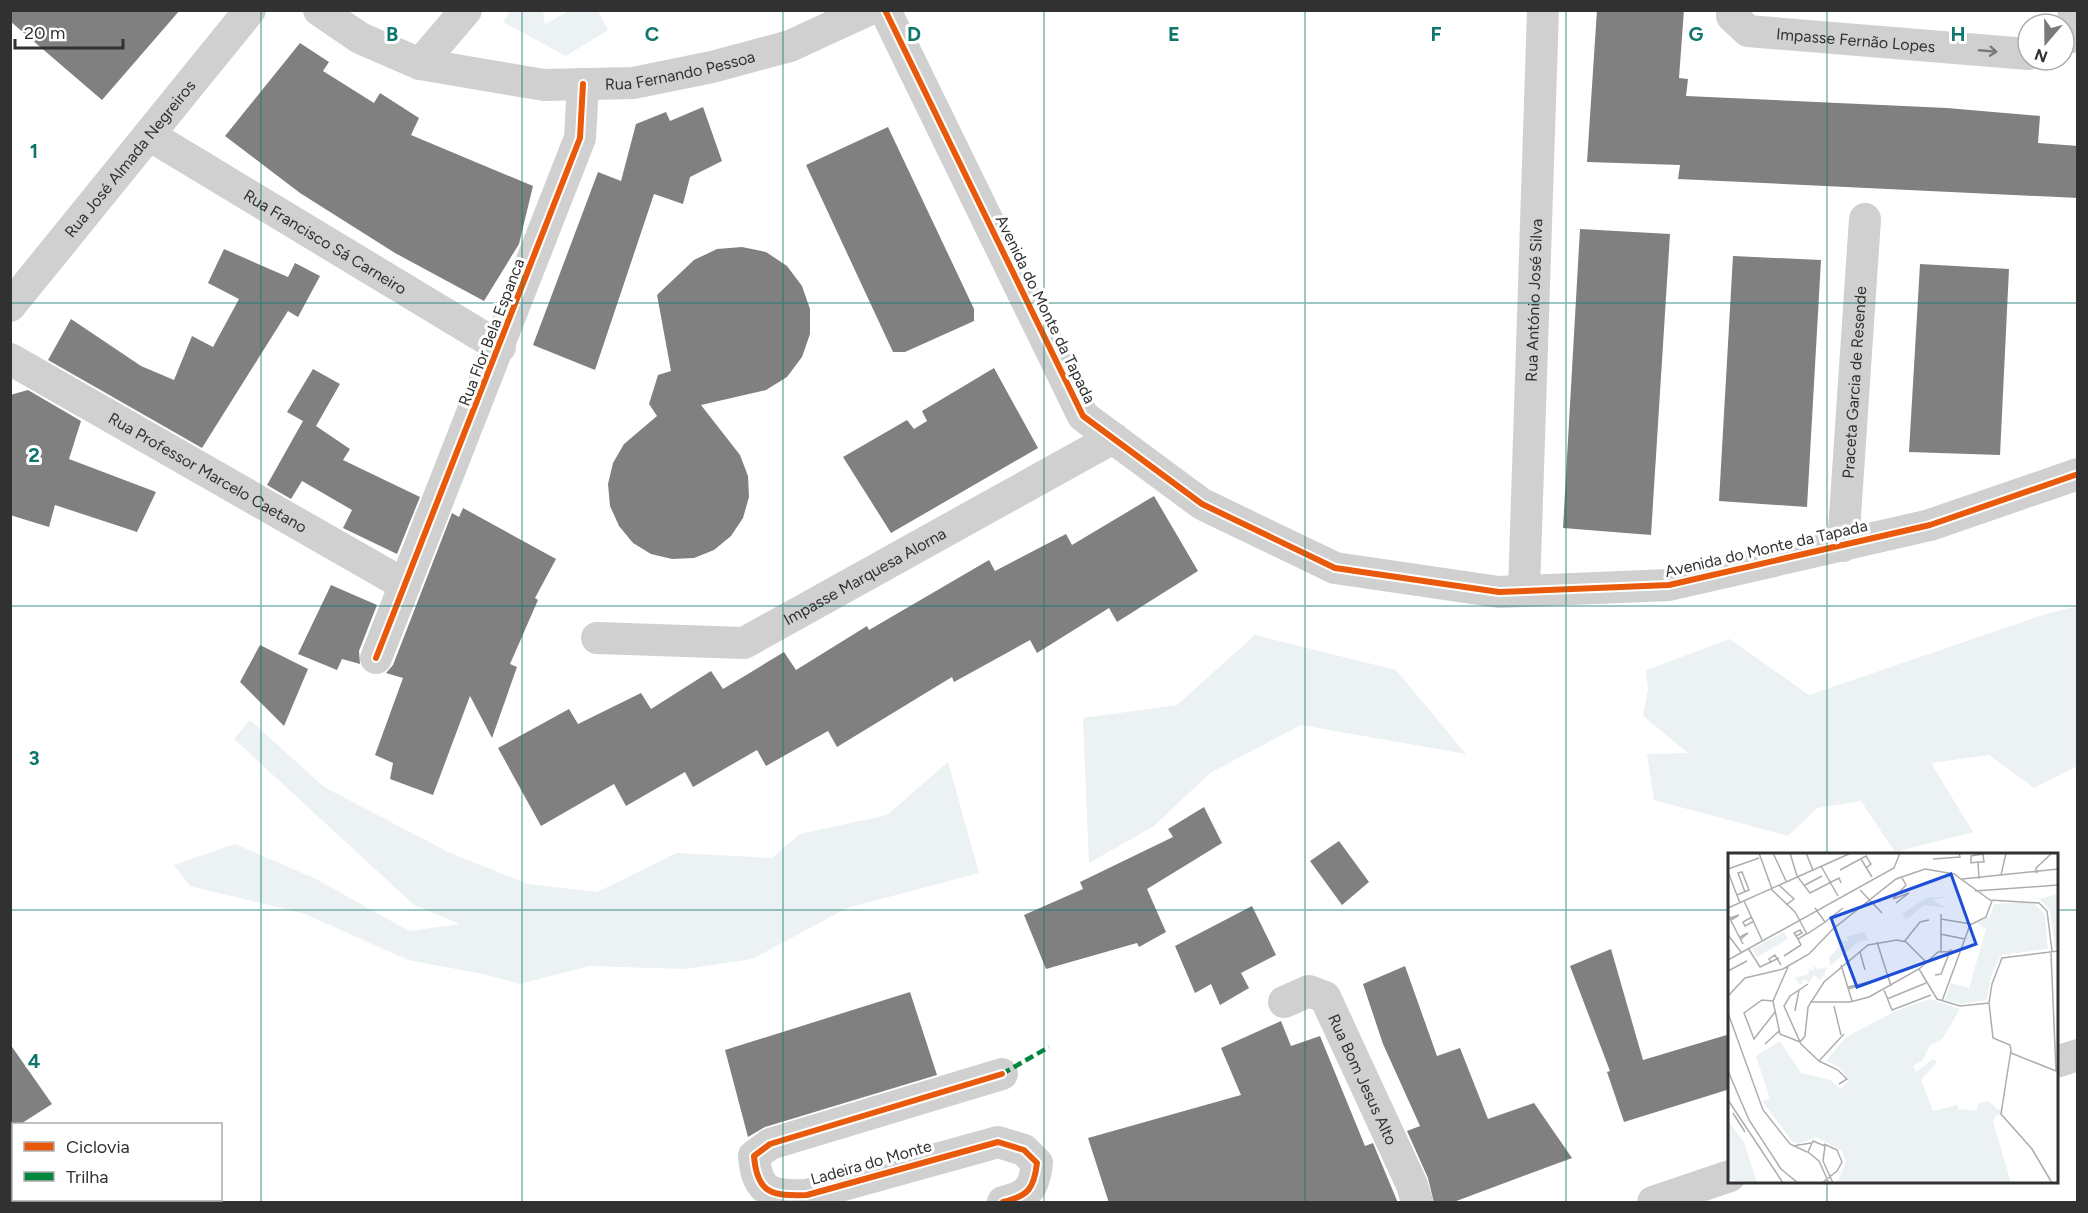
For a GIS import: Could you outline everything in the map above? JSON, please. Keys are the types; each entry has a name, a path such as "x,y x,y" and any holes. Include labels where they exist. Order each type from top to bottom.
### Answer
{"street":[{"name":"Rua José Almada Negreiros","path":"10,306 250,10"},
{"name":"Rua Fernando Pessoa","path":"319,10 360,38 420,64 544,85 633,83 712,67 790,46 868,10"},
{"path":"420,64 466,10"},
{"name":"Avenida do Monte da Tapada","path":"885,10 1083,416 1203,504 1335,568 1499,592 1670,585 1930,525 2078,474"},
{"name":"Rua António José Silva","path":"1524,591 1543,10"},
{"name":"Impasse Fernão Lopes","path":"1732,10 1732,16 1748,31 2016,53"},
{"name":"Rua Flor Bela Espanca","path":"376,658 500,347 580,138 583,84"},
{"name":"Rua Francisco Sá Carneiro","path":"149,135 500,347"},
{"name":"Praceta Garcia de Resende","path":"1843,546 1865,219"},
{"name":"Rua Professor Marcelo Caetano","path":"10,359 405,585"},
{"name":"Impasse Marquesa Alorna","path":"597,638 744,643 1113,438"},
{"name":"Rua Bom Jesus Alto","path":"1284,1002 1309,991 1325,997 1412,1185 1417,1203"},
{"path":"2058,1061 2078,1055"},
{"name":"Ladeira do Monte","path":"1002,1074 770,1144 754,1156 756,1176 766,1190 788,1195 807,1195 998,1142 1024,1150 1037,1163 1035,1180 1023,1197 1003,1203"},
{"path":"1660,1201 1728,1177"}],"shaded area":[{"path":"511,10 543,11 545,24 569,11 598,11 608,30 566,56 503,22"},
{"path":"2077,606 2077,766 2034,788 1989,755 1931,763 1973,832 1895,852 1861,801 1817,808 1788,836 1654,800 1647,754 1688,753 1643,716 1648,689 1646,670 1730,639 1809,695 2046,614"},
{"path":"1255,635 1396,670 1466,754 1301,725 1210,773 1154,826 1089,863 1083,718 1177,705"},
{"path":"250,720 324,787 450,853 528,884 597,892 677,853 772,858 800,834 887,815 948,762 979,873 847,908 752,959 685,969 589,966 520,984 483,974 408,960 305,914 190,886 174,865 235,844 316,879 409,931 460,924 414,905 234,739"}],"building":[{"path":"10,10 180,10 102,100 10,21"},
{"path":"1597,10 1684,10 1679,78 1688,79 1686,96 1947,108 2040,116 2038,143 2078,146 2078,198 1678,179 1680,165 1587,162"},
{"path":"300,43 329,62 323,71 374,103 380,93 419,118 411,135 533,186 519,244 484,301 395,253 300,193 225,136"},
{"path":"703,107 722,161 690,177 683,204 654,194 595,370 533,345 598,172 621,181 636,124 666,112 670,121"},
{"path":"888,127 974,309 974,321 905,352 893,352 806,165"},
{"path":"1580,229 1670,234 1651,535 1563,528"},
{"path":"742,247 766,252 787,266 802,286 810,309 810,334 802,357 787,377 766,390 701,405 740,455 748,476 749,497 743,518 731,536 714,550 694,558 672,559 651,554 633,543 619,526 610,506 608,484 613,463 624,444 657,416 649,404 658,375 671,371 657,295 694,260 717,249"},
{"path":"224,249 288,277 295,263 320,276 298,317 288,311 202,448 48,360 71,319 141,366 174,380 192,336 213,347 239,299 208,283"},
{"path":"1733,256 1821,260 1807,507 1719,501"},
{"path":"1920,264 2009,269 2000,455 1909,452"},
{"path":"994,368 1038,448 891,533 843,457 907,420 914,429 927,421 922,411"},
{"path":"313,369 340,384 316,426 350,449 343,460 420,497 397,554 343,528 352,510 302,481 291,499 267,485 303,421 287,412"},
{"path":"28,390 81,421 69,459 156,492 137,532 55,505 49,527 10,515 10,395"},
{"path":"1154,496 1198,571 1117,622 1109,608 1037,653 1030,640 954,682 952,677 837,747 828,731 766,766 757,750 693,787 685,772 626,806 614,784 541,826 498,748 569,709 578,724 641,693 651,709 711,671 723,689 784,652 796,670 867,626 869,630 989,560 995,571 1066,534 1072,545"},
{"path":"463,508 556,559 535,598 538,600 510,664 517,667 492,738 470,696 433,795 390,779 393,763 375,755 403,678 386,673 393,665 452,513 459,517"},
{"path":"331,585 377,605 359,651 360,664 342,659 337,670 298,654"},
{"path":"260,645 308,669 284,726 240,682"},
{"path":"1204,807 1222,843 1147,889 1166,932 1139,947 1137,943 1046,969 1024,915 1083,889 1080,882 1173,837 1168,829"},
{"path":"1339,841 1369,882 1342,905 1310,861"},
{"path":"1252,906 1276,955 1241,973 1249,988 1220,1005 1211,984 1195,993 1175,946"},
{"path":"1611,949 1643,1060 1728,1035 1728,1090 1624,1122 1607,1072 1610,1071 1570,966"},
{"path":"1405,966 1437,1056 1460,1048 1488,1119 1534,1103 1572,1158 1451,1203 1434,1203 1428,1178 1407,1131 1420,1126 1383,1044 1363,984"},
{"path":"910,992 937,1075 765,1127 748,1137 725,1050"},
{"path":"1281,1021 1291,1046 1320,1036 1365,1146 1373,1143 1398,1203 1109,1203 1088,1138 1241,1095 1221,1048"},
{"path":"10,1044 52,1104 22,1123 12,1123 10,1130"}],"marked path":[{"path":"1002,1074 1049,1047"}],"cycle path":[{"path":"885,10 1083,416 1202,504 1335,568 1499,592 1669,585 1930,525 2078,474"},
{"path":"376,658 580,138 583,84"},
{"path":"1002,1074 770,1144 754,1156 759,1178 768,1190 784,1195 807,1195 998,1142 1024,1150 1037,1163 1034,1179 1028,1190 1018,1197 1003,1202"}]}
